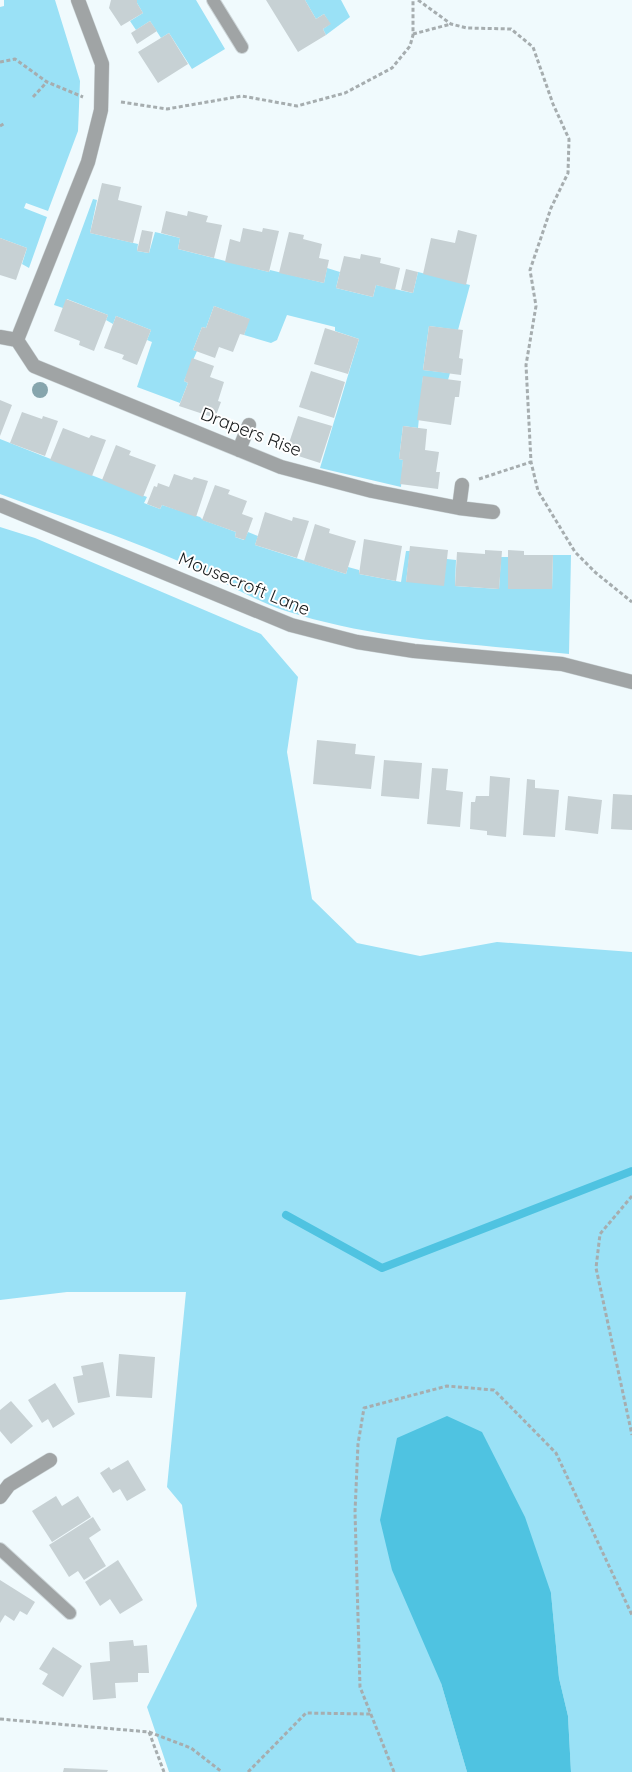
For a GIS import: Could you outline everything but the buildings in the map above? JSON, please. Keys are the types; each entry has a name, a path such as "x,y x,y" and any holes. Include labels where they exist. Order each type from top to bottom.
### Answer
{"street":[{"path":"0,337 17,340 88,162 101,110 102,64 78,0"},
{"name":"Drapers Rise","path":"17,340 34,366 281,467 354,486 459,508 493,512"},
{"path":"239,450 249,425"},
{"path":"459,508 462,485"},
{"name":"Mousecroft Lane","path":"0,505 291,625 357,642 414,651 562,664 632,682"},
{"path":"0,1497 9,1485 50,1460"}],"lane":[{"path":"213,0 242,47"},
{"path":"0,1549 70,1614"}],"path":[{"path":"112,101 167,109 242,96 297,106 345,93 392,68 410,46 413,34 413,0"},
{"path":"418,0 451,24 467,28 511,28 533,47 553,104 569,139 568,174 551,208 530,270 536,306 526,365 531,462 538,490 575,552 596,573 632,602"},
{"path":"413,34 451,24"},
{"path":"0,62 15,59 47,82 84,97"},
{"path":"33,97 47,82"},
{"path":"0,126 6,123"},
{"path":"462,485 531,462"},
{"path":"632,1196 600,1234 596,1268 632,1435"},
{"path":"394,1772 360,1687 355,1512 358,1444 364,1408 448,1386 494,1390 556,1453 632,1615"},
{"path":"248,1772 306,1713 371,1714"},
{"path":"0,1719 149,1732 192,1748 222,1772"},
{"path":"149,1732 164,1772"}],"shaded area":[{"path":"4,0 55,0 80,81 78,131 48,211 26,203 24,208 47,217 29,268 22,264 27,248 0,238 0,7 4,6"},
{"path":"137,0 196,0 225,49 192,69 169,33 161,38 150,21 136,30 130,21 143,13"},
{"path":"305,0 341,0 350,17 326,35 323,29 330,24 324,14 316,19"},
{"path":"93,199 97,200 90,233 138,244 137,251 149,253 155,232 180,238 178,249 269,272 270,270 324,283 327,268 340,272 336,288 373,297 376,285 413,293 418,272 470,285 458,330 429,326 423,370 450,373 448,380 423,377 418,428 403,426 399,459 403,460 401,487 320,468 359,339 335,331 335,327 287,315 277,340 271,343 244,335 249,319 214,306 206,328 202,327 193,350 197,351 184,381 188,383 180,403 137,387 152,342 147,340 151,330 116,316 113,324 106,320 108,315 67,299 63,308 54,305"},
{"path":"0,439 147,497 144,503 160,509 162,505 200,517 203,520 236,532 235,537 244,540 248,532 258,536 255,545 346,574 348,567 359,570 359,574 401,582 406,551 410,551 406,582 447,559 456,560 455,586 499,589 501,557 508,557 508,589 552,589 553,555 571,555 569,654 390,635 354,629 286,611 161,554 0,494"},
{"path":"0,527 35,538 261,634 298,677 287,752 312,899 357,943 420,956 497,942 632,952 632,1772 571,1772 568,1716 559,1678 551,1593 441,1683 467,1772 169,1772 147,1707 197,1606 182,1505 167,1487 186,1292 67,1292 0,1300"},
{"path":"447,1416 482,1432 525,1517 551,1593 559,1678 568,1716 571,1772 467,1772 441,1683 392,1570 380,1520 397,1438"}],"waterway":[{"path":"286,1215 382,1268 632,1171"}]}
